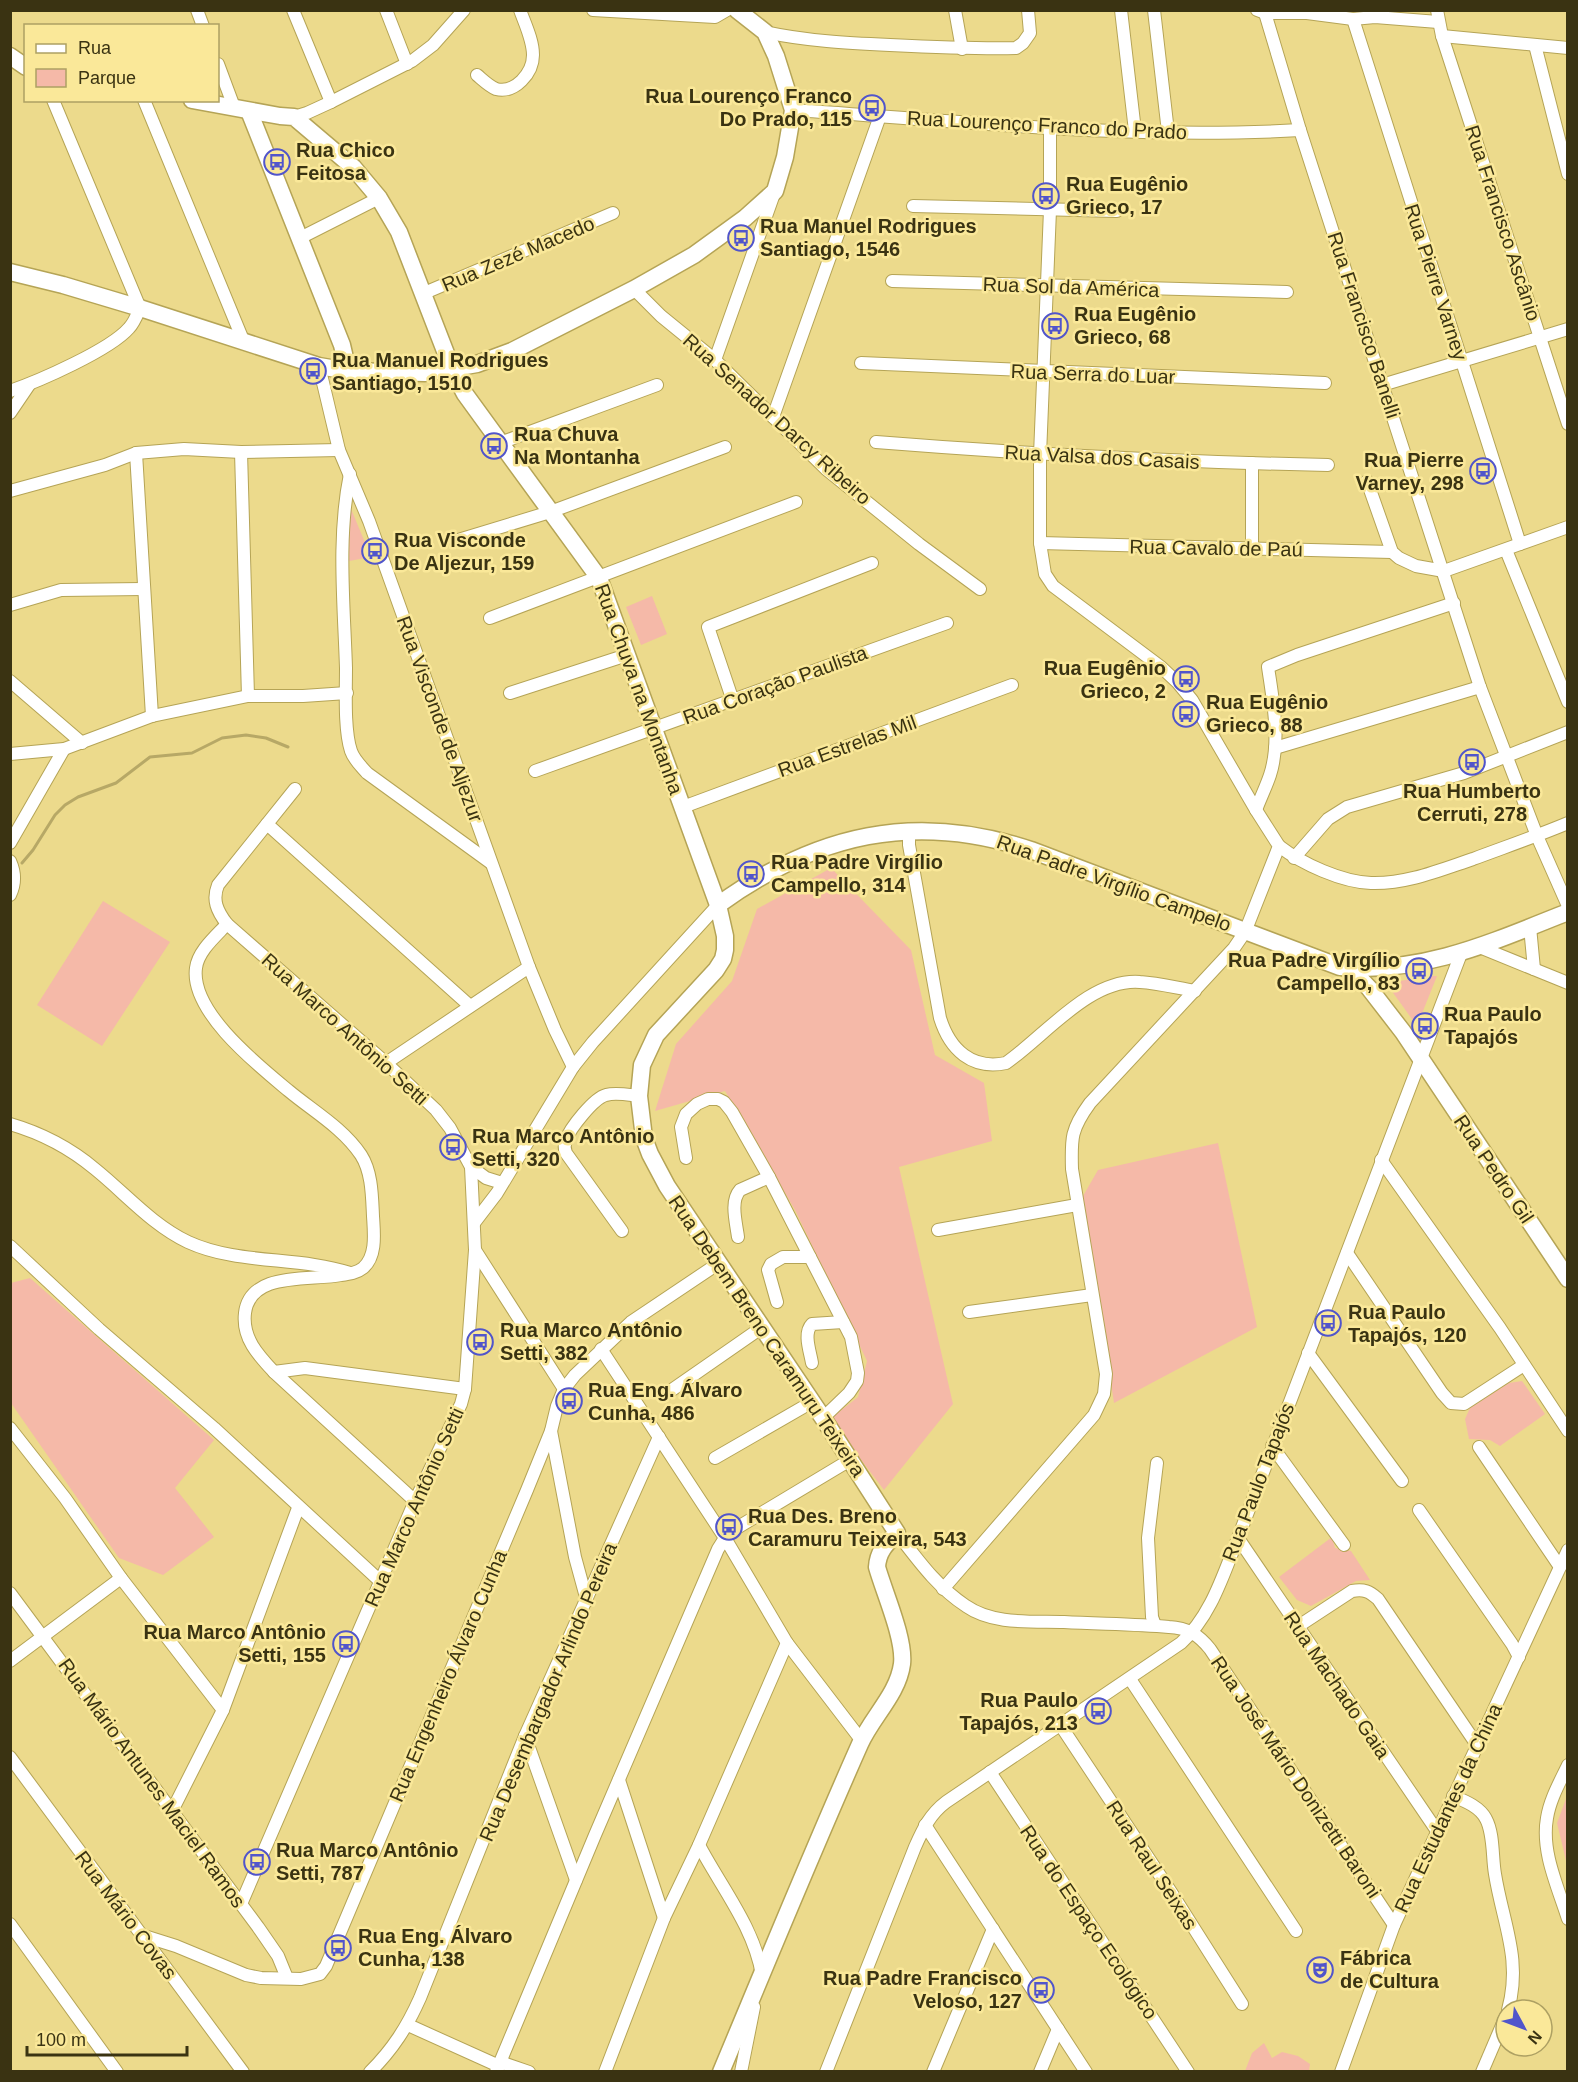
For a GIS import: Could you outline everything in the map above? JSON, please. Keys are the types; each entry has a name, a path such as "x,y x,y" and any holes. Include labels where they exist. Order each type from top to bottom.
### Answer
{"street":[{"path":"293,10 331,102"},
{"path":"386,10 407,64"},
{"path":"203,102 280,116 294,117 307,113 407,64 433,45 464,10"},
{"path":"477,75 491,87 508,89 515,86 531,67 532,46 520,10"},
{"path":"593,10 714,16 727,10"},
{"path":"736,10 765,32 827,42 962,49 1016,48 1030,33 1028,10"},
{"path":"955,10 962,49"},
{"path":"1121,10 1135,131"},
{"path":"1154,10 1168,132"},
{"path":"1261,12 1307,12 1353,19 1375,14 1437,16"},
{"name":"Rua Francisco Banelli","path":"1261,12 1480,687 1537,836 1568,906"},
{"name":"Rua Francisco Ascânio","path":"1437,16 1568,424"},
{"name":"Rua Pierre Varney","path":"1353,19 1520,544"},
{"path":"715,360 775,191 785,157 793,110 776,56 765,32"},
{"path":"1442,36 1568,48"},
{"path":"1535,45 1568,174"},
{"path":"10,56 24,66"},
{"path":"219,66 300,238 342,345 348,371"},
{"path":"10,391 29,385 117,338 131,326 140,308 54,102"},
{"path":"145,102 243,340"},
{"name":"Rua Lourenço Franco do Prado","path":"793,110 1135,131 1300,130"},
{"path":"773,417 880,116"},
{"name":"Rua Zezé Macedo","path":"294,117 353,167 380,198 399,232 452,369"},
{"path":"1050,127 1050,210 1040,455 1040,543 1045,574 1053,586 1161,666 1178,683 1192,700 1279,846 1294,858 1335,875 1369,883 1397,882 1426,875 1568,823"},
{"path":"10,272 140,308 319,366 348,371 425,373 477,364 512,351 634,289 694,255 745,218 775,191"},
{"path":"300,238 380,198"},
{"path":"913,206 1117,211"},
{"name":"Rua Zezé Macedo","path":"422,294 613,213"},
{"name":"Rua Sol da América","path":"892,282 1287,292"},
{"name":"Rua Senador Darcy Ribeiro","path":"634,289 661,316 715,360 826,469 919,544 980,589"},
{"path":"1382,385 1568,329"},
{"name":"Rua Serra do Luar","path":"861,363 1325,382"},
{"name":"Rua Visconde de Aljezur","path":"319,366 339,450 369,521 530,967 573,1068"},
{"name":"Rua Chuva na Montanha","path":"452,369 465,394 599,578 718,905"},
{"path":"10,413 29,385"},
{"path":"500,443 657,385"},
{"name":"Rua Valsa dos Casais","path":"876,442 1040,455 1328,465"},
{"path":"455,542 550,512 725,447"},
{"path":"10,491 105,465 136,453 184,449 241,453 339,450"},
{"path":"136,453 152,716"},
{"path":"241,453 248,696"},
{"path":"1252,463 1252,549"},
{"path":"350,474 343,509 342,536 351,751 357,763 367,773 491,863"},
{"path":"1367,481 1392,552"},
{"path":"490,618 796,502"},
{"path":"1444,572 1568,527"},
{"name":"Rua Cavalo de Paú","path":"1040,543 1392,552 1416,566 1444,572"},
{"path":"1506,550 1568,702"},
{"path":"733,701 708,627 872,562"},
{"path":"10,605 61,590 143,588"},
{"path":"1256,810 1271,774 1275,748 1272,691 1268,667 1297,655 1454,603"},
{"name":"Rua Coração Paulista","path":"535,771 947,623"},
{"path":"510,693 627,655"},
{"path":"10,681 82,743"},
{"name":"Rua Estrelas Mil","path":"683,807 1012,685"},
{"path":"1275,748 1480,687"},
{"path":"10,754 64,749 152,716 248,696 347,693"},
{"path":"1294,858 1328,819 1347,807 1421,787 1507,757 1568,732"},
{"path":"10,843 64,749"},
{"name":"Rua Marco Antônio Setti","path":"241,1904 415,1501 456,1418 465,1389 475,1250 471,1167 450,1128 436,1110 386,1063 226,924 219,914 214,894 218,885 295,789"},
{"path":"267,824 470,1006"},
{"name":"Rua Padre Virgílio Campelo","path":"474,1223 502,1183 573,1068 593,1042 718,905 767,873 827,846 873,835 909,831 934,830 984,836 1013,844 1340,967 1367,969 1398,967 1435,961 1469,949"},
{"path":"909,831 909,844 940,1018 950,1040 959,1052 970,1059 982,1064 1006,1063 1082,1001 1110,986 1139,982 1195,991"},
{"path":"943,1589 1094,1415 1104,1394 1106,1374 1072,1170 1071,1142 1076,1121 1090,1103 1234,948 1245,932 1279,846"},
{"path":"10,861 14,875 10,895"},
{"name":"Rua Debem Breno Caramuru Teixeira","path":"718,905 725,936 726,950 723,959 716,970 656,1035 642,1065 639,1096 640,1120 650,1154 667,1186 824,1418 897,1533 943,1589 967,1608 998,1619 1155,1626 1182,1628 1193,1632"},
{"path":"1469,949 1568,912"},
{"path":"226,924 207,945 196,966 196,980 201,997 217,1022 243,1050 325,1119 361,1155 368,1171 374,1234 370,1259 356,1271 278,1282 254,1291 245,1309 246,1331 255,1350 274,1372 415,1501"},
{"path":"1530,927 1534,969"},
{"path":"1469,949 1534,969 1568,983"},
{"name":"Rua Paulo Tapajós","path":"826,2072 925,1826 939,1807 1181,1644 1193,1632 1212,1601 1381,1160 1421,1059 1469,949"},
{"path":"386,1063 530,967"},
{"name":"Rua Pedro Gil","path":"1349,968 1385,1008 1421,1059 1568,1280"},
{"path":"622,1231 564,1148 568,1135 599,1099 606,1095 639,1096"},
{"path":"686,1158 681,1127 686,1114 697,1104 708,1099 718,1099 724,1102 769,1177 851,1337 858,1373 857,1381 849,1393 824,1418"},
{"path":"10,1124 56,1142 94,1168 138,1209 165,1229 190,1243 215,1251 356,1271"},
{"path":"1381,1160 1568,1431"},
{"path":"471,1167 486,1178 502,1183"},
{"path":"738,1236 734,1202 736,1194 769,1177"},
{"path":"938,1230 1077,1204"},
{"path":"783,1257 800,1238"},
{"path":"10,1246 99,1329 214,1428 298,1508 380,1581"},
{"path":"475,1250 564,1389"},
{"path":"1347,1253 1451,1403 1464,1404 1524,1365"},
{"path":"777,1302 768,1270 774,1261 783,1257 810,1257"},
{"path":"10,1265 23,1259"},
{"name":"Rua Engenheiro Álvaro Cunha","path":"141,1935 176,1946 246,1975 287,1978 312,1977 320,1974 326,1966 551,1431 564,1389 601,1349 631,1322 719,1263"},
{"path":"969,1312 1092,1295"},
{"path":"812,1363 807,1331 809,1326 843,1322"},
{"path":"666,1394 761,1328"},
{"path":"601,1349 725,1538 787,1642 859,1737"},
{"path":"1308,1353 1402,1482"},
{"path":"274,1372 304,1368 465,1389"},
{"path":"715,1458 812,1402"},
{"path":"10,1428 223,1710"},
{"path":"551,1431 575,1557 587,1601"},
{"name":"Rua Desembargador Arlindo Pereira","path":"370,2072 388,2054 408,2025 525,1736 659,1437"},
{"path":"1272,1446 1344,1545"},
{"path":"1479,1447 1560,1568"},
{"path":"498,2066 718,1549 725,1538 742,1524 850,1460"},
{"path":"1155,1626 1152,1617 1148,1538 1157,1463"},
{"path":"172,1811 223,1710 298,1508"},
{"path":"1419,1510 1519,1657"},
{"path":"710,2072 758,1957 859,1737 874,1721 892,1692 902,1665 898,1633 877,1567 883,1546 897,1533"},
{"name":"Rua Machado Gaia","path":"1238,1538 1437,1831"},
{"name":"Rua Estudantes da China","path":"1341,2072 1394,1924 1568,1550"},
{"path":"10,1661 122,1578"},
{"path":"1297,1627 1352,1591 1362,1589 1371,1592 1477,1745"},
{"name":"Rua Mário Antunes Maciel Ramos","path":"10,1593 241,1904 278,1956 287,1978"},
{"name":"Rua José Mário Donizetti Baroni","path":"1193,1632 1210,1649 1394,1924"},
{"path":"605,2072 664,1918 699,1845 787,1642"},
{"path":"1131,1679 1296,1931"},
{"name":"Rua Raul Seixas","path":"1061,1726 1242,2004"},
{"path":"525,1736 576,1880"},
{"path":"721,2072 859,1737"},
{"name":"Rua Mário Covas","path":"10,1757 243,2072"},
{"path":"1568,1765 1553,1797 1547,1816 1545,1834 1547,1850 1568,1919"},
{"name":"Rua do Espaço Ecológico","path":"990,1772 1188,2072"},
{"path":"619,1780 664,1918"},
{"path":"1453,1796 1479,1810 1489,1826 1496,1877 1514,1964 1514,1984 1511,1998"},
{"path":"925,1826 1086,2072"},
{"path":"699,1845 738,1910 758,1957 762,1975 741,2072"},
{"path":"10,1924 117,2072"},
{"path":"933,2072 993,1929"},
{"path":"408,2025 498,2066 529,2072"},
{"path":"1040,2072 1058,2029"},
{"path":"1482,2072 1494,2044"}],"green space":[{"path":"349,504 371,557 349,561"},
{"path":"652,596 667,634 641,645 626,607"},
{"path":"831,868 911,950 935,1055 984,1083 992,1141 899,1167 953,1404 884,1490 830,1419 858,1397 867,1361 795,1210 725,1091 655,1111 676,1044 732,981 757,909"},
{"path":"103,901 170,942 102,1046 37,1005"},
{"path":"1437,976 1417,1026 1386,983"},
{"path":"1218,1143 1257,1327 1114,1403 1083,1196 1098,1170"},
{"path":"30,1278 214,1440 175,1488 214,1537 163,1575 119,1558 11,1403 11,1283"},
{"path":"1522,1381 1545,1414 1500,1446 1490,1440 1469,1439 1465,1419 1470,1408 1509,1383"},
{"path":"1332,1537 1335,1548 1351,1551 1370,1580 1356,1581 1311,1606 1297,1600 1279,1577"},
{"path":"1567,1796 1567,1865 1557,1823"},
{"path":"1264,2043 1272,2058 1282,2052 1298,2056 1310,2064 1309,2071 1245,2071 1252,2053"}],"waterway":[{"path":"22,863 55,815 65,805 78,797 116,783 150,757 192,753 222,738 246,735 266,738 288,747"}],"place":[{"name":"Rua Lourenço Franco Do Prado, 115","path":"872,108"},
{"name":"Rua Chico Feitosa","path":"277,162"},
{"name":"Rua Eugênio Grieco, 17","path":"1046,196"},
{"name":"Rua Manuel Rodrigues Santiago, 1546","path":"741,238"},
{"name":"Rua Eugênio Grieco, 68","path":"1055,326"},
{"name":"Rua Manuel Rodrigues Santiago, 1510","path":"313,371"},
{"name":"Rua Chuva Na Montanha","path":"494,446"},
{"name":"Rua Pierre Varney, 298","path":"1483,471"},
{"name":"Rua Visconde De Aljezur, 159","path":"375,551"},
{"name":"Rua Eugênio Grieco, 2","path":"1186,679"},
{"name":"Rua Eugênio Grieco, 88","path":"1186,714"},
{"name":"Rua Humberto Cerruti, 278","path":"1472,762"},
{"name":"Rua Padre Virgílio Campello, 314","path":"751,874"},
{"name":"Rua Padre Virgílio Campello, 83","path":"1419,971"},
{"name":"Rua Paulo Tapajós","path":"1425,1026"},
{"name":"Rua Marco Antônio Setti, 320","path":"453,1147"},
{"name":"Rua Paulo Tapajós, 120","path":"1328,1323"},
{"name":"Rua Marco Antônio Setti, 382","path":"480,1342"},
{"name":"Rua Eng. Álvaro Cunha, 486","path":"569,1401"},
{"name":"Rua Des. Breno Caramuru Teixeira, 543","path":"729,1527"},
{"name":"Rua Marco Antônio Setti, 155","path":"346,1644"},
{"name":"Rua Paulo Tapajós, 213","path":"1098,1711"},
{"name":"Rua Marco Antônio Setti, 787","path":"257,1862"},
{"name":"Rua Eng. Álvaro Cunha, 138","path":"338,1948"},
{"name":"Fábrica de Cultura","path":"1320,1970"},
{"name":"Rua Padre Francisco Veloso, 127","path":"1041,1990"}]}
